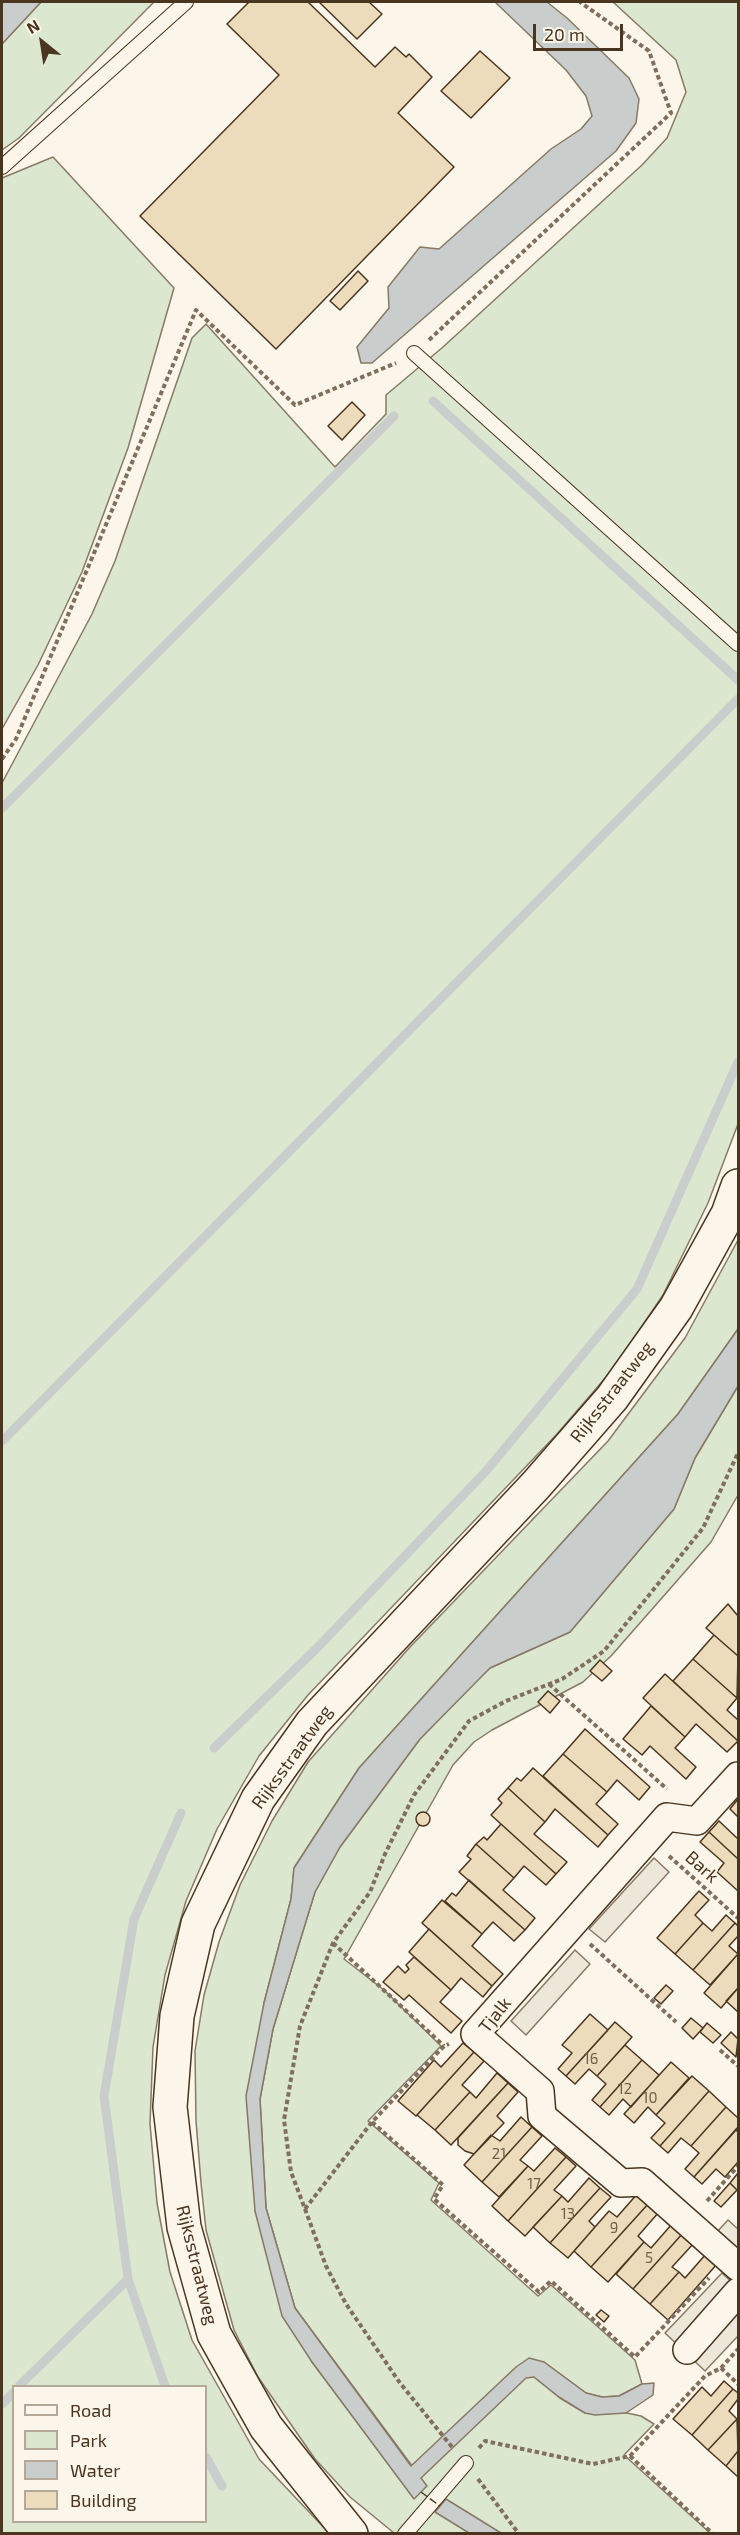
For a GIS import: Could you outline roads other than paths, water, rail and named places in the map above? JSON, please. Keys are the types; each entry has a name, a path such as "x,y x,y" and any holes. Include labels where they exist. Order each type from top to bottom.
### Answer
{"main road":[{"name":"Rijksstraatweg","path":"350,2529 266,2427 214,2334 184,2227 170,2107 177,2016 198,1924 258,1799 312,1723 536,1485 612,1398 676,1308 728,1214 738,1186"}],"street":[{"name":"Tjalk","path":"733,2262 642,2182 621,2184 542,2116 540,2091 476,2034 667,1817 697,1821 738,1776"},
{"path":"687,2350 738,2292"}],"lane":[{"path":"2,167 186,2"},
{"path":"414,353 738,644"},
{"path":"405,2534 466,2463"}],"water":[{"path":"2,2 41,2 2,44"},
{"path":"495,2 547,2 567,18 629,78 639,99 636,123 616,151 372,363 361,363 357,347 389,308 388,287 420,247 439,249 551,149 581,129 592,116 586,96 566,70"},
{"path":"738,1329 738,1386 695,1458 674,1509 570,1632 490,1668 420,1739 340,1847 315,1892 273,2029 260,2099 266,2208 295,2308 411,2466 516,2367 529,2358 544,2362 586,2393 602,2397 619,2396 642,2384 654,2383 653,2395 626,2413 595,2415 585,2413 559,2397 534,2377 526,2378 421,2478 427,2486 414,2499 312,2362 282,2316 255,2211 246,2096 264,2003 291,1899 294,1868 359,1768 678,1414"},
{"path":"446,2499 501,2533 469,2533 435,2512"}],"waterway":[{"path":"433,401 738,680"},
{"path":"2,808 394,416"},
{"path":"2,1441 738,699"},
{"path":"214,1748 319,1646 487,1470 637,1289 738,1062"},
{"path":"165,2385 128,2279 104,2096 134,1919 181,1813"},
{"path":"20,2385 128,2279"},
{"path":"2,2404 12,2394"},
{"path":"207,2459 222,2486"}]}
